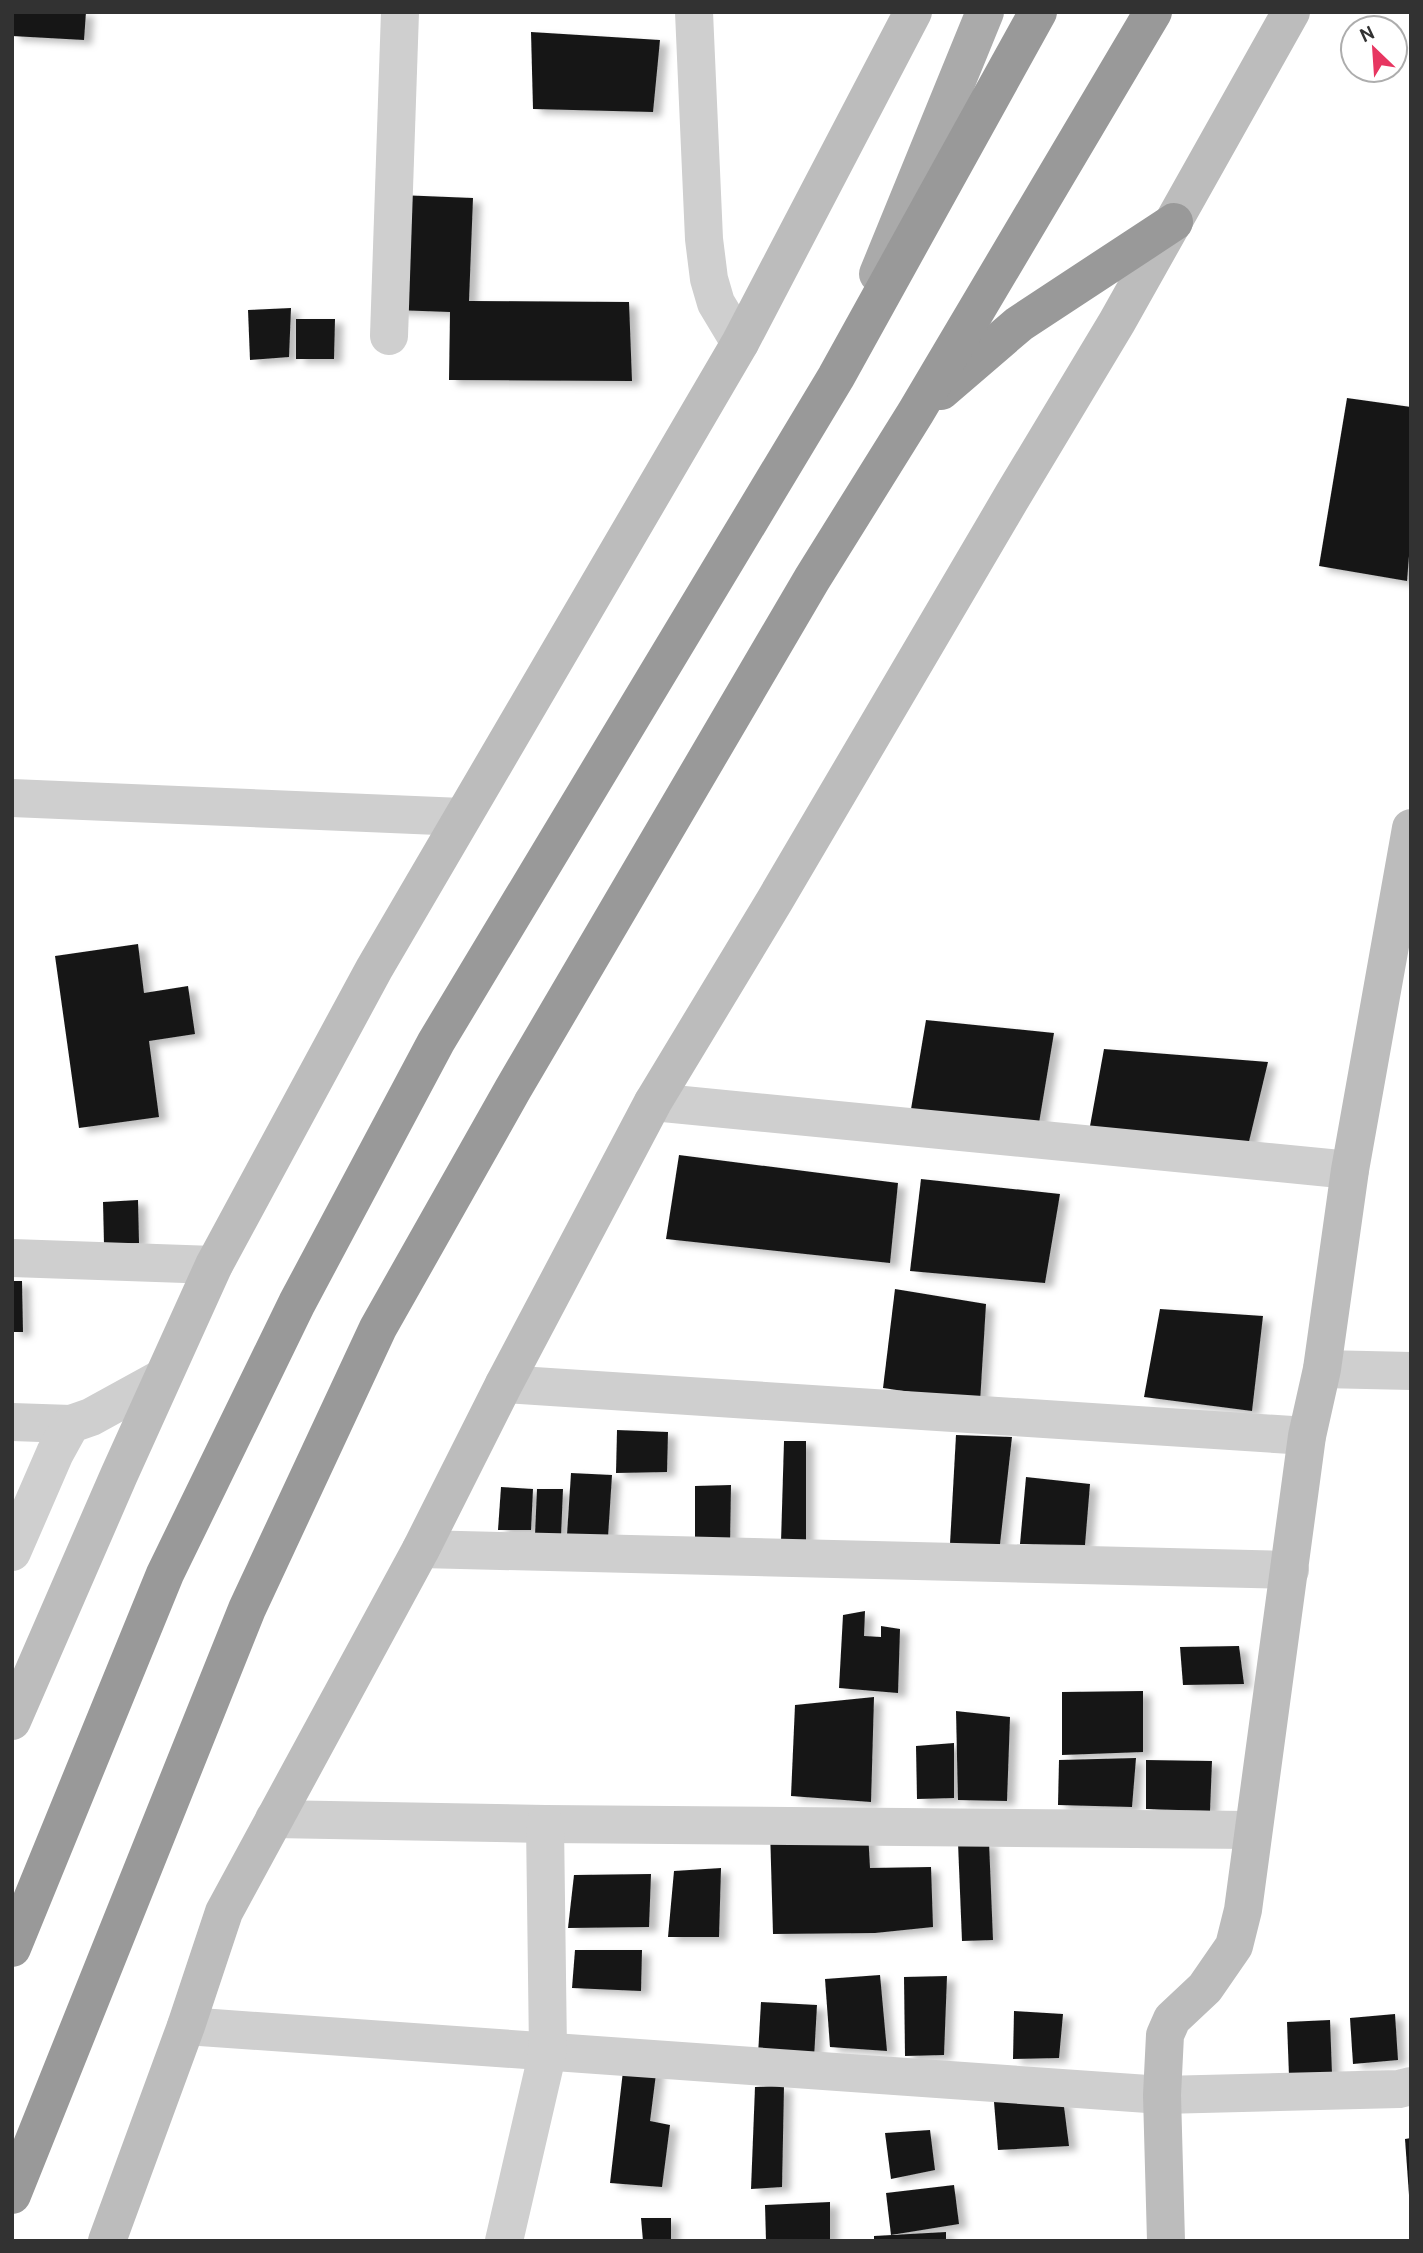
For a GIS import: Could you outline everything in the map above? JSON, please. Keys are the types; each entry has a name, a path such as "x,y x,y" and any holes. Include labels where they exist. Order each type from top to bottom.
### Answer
{"highway":[{"path":"12,1948 165,1574 297,1303 436,1042 836,377 1038,12"},
{"path":"13,2193 247,1609 378,1328 513,1088 805,591 916,412 1153,12"},
{"path":"916,412 1019,324 1174,222"}],"main road":[{"path":"836,377 985,12"}],"street":[{"path":"389,335 400,12"},
{"path":"694,12 704,239 709,279 716,303 740,343"},
{"path":"12,1721 214,1265 374,969 740,343 913,12"},
{"path":"107,2241 186,2026 224,1912 421,1549 504,1384 653,1102 1117,322 1291,12"},
{"path":"12,798 463,817"},
{"path":"1166,2241 1162,2095 1165,2035 1172,2019 1205,1988 1234,1946 1243,1910 1307,1436 1322,1369 1350,1170 1411,828"},
{"path":"653,1102 1350,1170"},
{"path":"12,1258 214,1265"},
{"path":"1322,1369 1411,1371"},
{"path":"12,1422 71,1424 91,1417 162,1378"},
{"path":"504,1384 1307,1436"},
{"path":"12,1552 55,1453 71,1424"},
{"path":"421,1549 1290,1570"},
{"path":"274,1819 1253,1830"},
{"path":"504,2241 548,2051 545,1824"},
{"path":"186,2026 1162,2095 1399,2089 1411,2086"}],"building":[{"path":"12,12 86,12 84,40 12,36"},
{"path":"531,32 660,40 653,112 533,109"},
{"path":"399,195 473,198 469,301 629,302 632,381 449,380 450,312 395,310"},
{"path":"291,308 289,357 250,360 248,310"},
{"path":"296,319 335,319 334,359 296,359"},
{"path":"1347,398 1411,407 1411,531 1407,581 1319,566"},
{"path":"138,944 144,993 188,986 195,1034 149,1041 159,1117 79,1128 55,956"},
{"path":"926,1020 1054,1033 1039,1123 910,1115"},
{"path":"1104,1049 1268,1062 1246,1154 1088,1137"},
{"path":"679,1155 898,1183 890,1263 666,1239"},
{"path":"921,1179 1060,1194 1045,1283 910,1271"},
{"path":"138,1200 139,1243 104,1244 103,1202"},
{"path":"12,1281 22,1281 23,1332 12,1332"},
{"path":"895,1289 986,1304 980,1402 883,1388"},
{"path":"1160,1309 1263,1316 1252,1411 1144,1397"},
{"path":"617,1430 668,1432 667,1472 616,1473"},
{"path":"956,1435 1012,1437 999,1553 950,1544"},
{"path":"784,1441 806,1441 806,1545 781,1542"},
{"path":"571,1473 612,1475 608,1537 567,1535"},
{"path":"1026,1477 1090,1484 1085,1545 1020,1544"},
{"path":"731,1485 730,1545 695,1542 695,1486"},
{"path":"501,1487 533,1489 531,1530 498,1530"},
{"path":"537,1489 563,1489 561,1536 535,1535"},
{"path":"865,1611 864,1636 881,1637 881,1626 900,1629 898,1693 839,1688 843,1615"},
{"path":"1239,1646 1244,1684 1183,1685 1180,1647"},
{"path":"1143,1691 1143,1752 1062,1755 1062,1692"},
{"path":"874,1697 871,1802 791,1796 795,1705"},
{"path":"956,1711 1010,1717 1007,1801 958,1800"},
{"path":"954,1743 954,1798 917,1799 916,1746"},
{"path":"1136,1758 1132,1807 1058,1805 1059,1760"},
{"path":"1146,1760 1212,1761 1210,1811 1146,1809"},
{"path":"770,1829 868,1832 870,1868 931,1867 933,1927 875,1933 773,1934"},
{"path":"989,1842 993,1940 962,1941 958,1843"},
{"path":"721,1868 719,1937 668,1937 674,1871"},
{"path":"651,1874 649,1927 568,1928 574,1875"},
{"path":"575,1950 642,1950 641,1991 572,1988"},
{"path":"880,1975 887,2051 830,2047 825,1979"},
{"path":"947,1976 944,2055 905,2056 904,1977"},
{"path":"761,2002 817,2005 814,2058 758,2055"},
{"path":"1014,2011 1063,2014 1059,2058 1013,2059"},
{"path":"1395,2014 1398,2060 1353,2064 1350,2018"},
{"path":"1330,2020 1332,2074 1289,2076 1287,2022"},
{"path":"657,2066 650,2121 670,2125 662,2187 610,2183 623,2071"},
{"path":"784,2086 782,2187 751,2189 755,2087"},
{"path":"1063,2099 1069,2146 998,2150 994,2102"},
{"path":"930,2130 935,2170 891,2179 885,2133"},
{"path":"1411,2138 1411,2195 1409,2195 1405,2139"},
{"path":"954,2185 959,2224 891,2235 886,2193"},
{"path":"830,2202 830,2241 766,2241 765,2205"},
{"path":"641,2218 671,2218 671,2241 643,2241"},
{"path":"946,2232 946,2241 874,2241 874,2236"}]}
